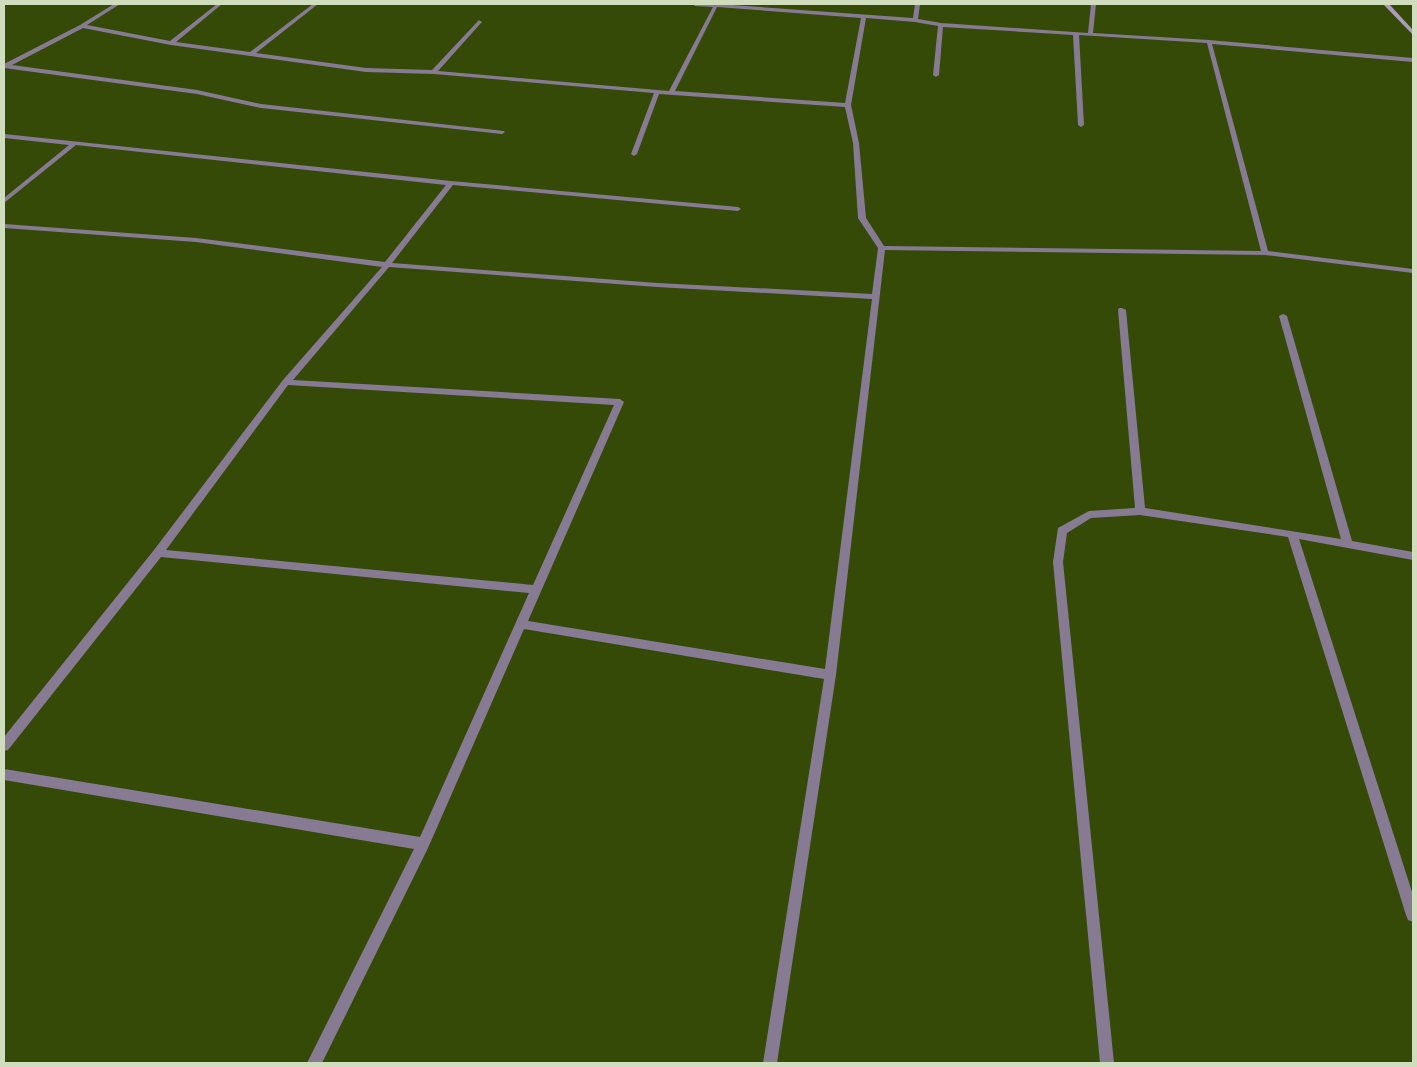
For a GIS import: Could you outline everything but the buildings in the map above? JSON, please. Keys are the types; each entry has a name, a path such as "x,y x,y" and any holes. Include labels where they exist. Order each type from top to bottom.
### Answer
{"street":[{"path":"5,66 82,26 117,4"},
{"path":"171,43 220,4"},
{"path":"251,54 316,4"},
{"path":"695,4 915,20 941,25 1209,42 1413,60"},
{"path":"915,20 918,4"},
{"path":"1090,34 1094,4"},
{"path":"1386,4 1413,33"},
{"path":"670,93 716,5"},
{"path":"770,1063 830,674 882,248 862,218 856,144 848,105 864,17"},
{"path":"434,72 479,22"},
{"path":"936,75 941,25"},
{"path":"82,26 171,43 366,70 434,72 657,92 848,105"},
{"path":"1076,33 1081,125"},
{"path":"1209,42 1264,253"},
{"path":"5,66 197,92 261,106 502,132"},
{"path":"634,154 657,92"},
{"path":"4,136 451,183 738,209"},
{"path":"4,201 74,144"},
{"path":"4,746 158,553 286,382 388,265 451,183"},
{"path":"4,226 196,240 388,265 648,285 876,297"},
{"path":"882,248 1264,253 1413,272"},
{"path":"1122,310 1140,512"},
{"path":"1284,316 1348,545"},
{"path":"286,382 620,402 423,844 314,1063"},
{"path":"1107,1063 1058,562 1062,531 1089,514 1140,512 1292,534 1413,556"},
{"path":"1292,534 1413,915"},
{"path":"158,553 537,590"},
{"path":"521,624 830,674"},
{"path":"4,774 423,844"}]}
